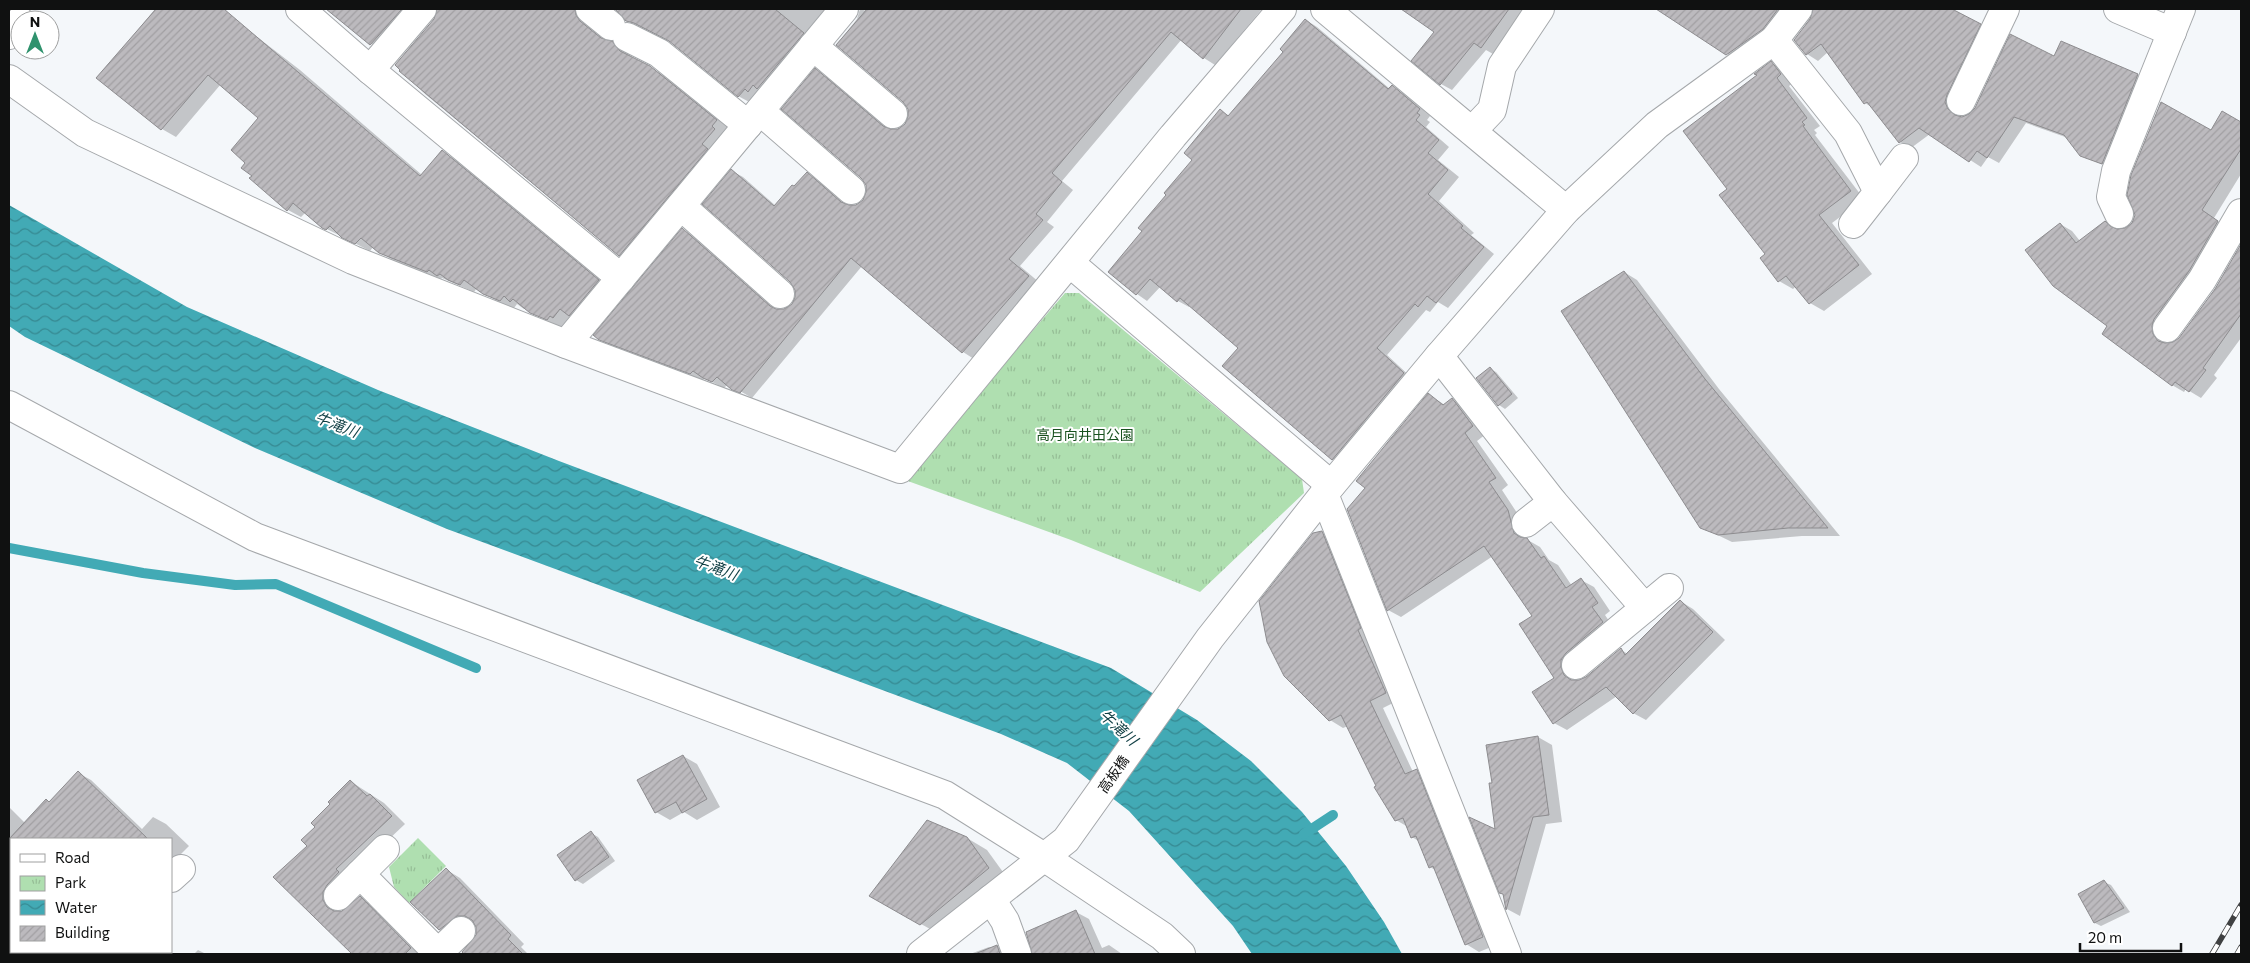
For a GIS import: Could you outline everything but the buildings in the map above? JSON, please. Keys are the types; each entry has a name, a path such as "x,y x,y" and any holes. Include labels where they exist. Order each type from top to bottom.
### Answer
{"street":[{"path":"300,9 370,70 621,278"},
{"path":"370,70 422,9"},
{"path":"590,9 619,32 659,53 754,118 851,190"},
{"path":"9,79 94,137 353,260 566,344 900,469 1173,136 1282,9"},
{"path":"1325,9 1566,210"},
{"path":"1472,131 1492,110 1502,66 1540,9"},
{"name":"高板橋","path":"921,954 1066,840 1194,660 1327,490 1439,356 1566,210 1657,126 1774,40 1798,9"},
{"path":"1961,101 2005,9"},
{"path":"2118,9 2177,21 2116,171 2111,197 2119,214"},
{"path":"566,344 813,46 830,14"},
{"path":"1774,40 1848,133 1878,192"},
{"path":"813,46 893,114"},
{"path":"1853,224 1904,158"},
{"path":"681,206 780,294"},
{"path":"2167,328 2202,280 2241,213"},
{"path":"1070,263 1327,490 1507,954"},
{"path":"1439,356 1553,502 1645,608"},
{"path":"9,405 255,537 945,795 1044,857 1162,936 1180,954"},
{"path":"1526,523 1553,502"},
{"path":"1576,665 1668,588"},
{"path":"338,896 385,849"},
{"path":"360,874 439,954 460,931"},
{"path":"991,899 1005,921 1017,954"}],"green space":[{"name":"高月向井田公園","path":"1065,293 1079,293 1302,479 1304,493 1200,592 1071,540 905,480"},
{"path":"418,838 446,866 409,903 394,887 389,867"}],"water":[{"name":"牛滝川","path":"9,205 187,307 378,390 559,461 1111,668 1197,720 1251,761 1302,812 1346,866 1384,922 1402,954 1252,954 1233,926 1129,811 1067,763 1001,734 447,529 255,448 25,337 9,326"}],"waterway":[{"path":"9,548 143,573 235,585 276,584 476,668"},
{"path":"1304,834 1333,815"}],"railway":[{"path":"2212,954 2241,905"},
{"path":"2237,954 2241,947"}]}
